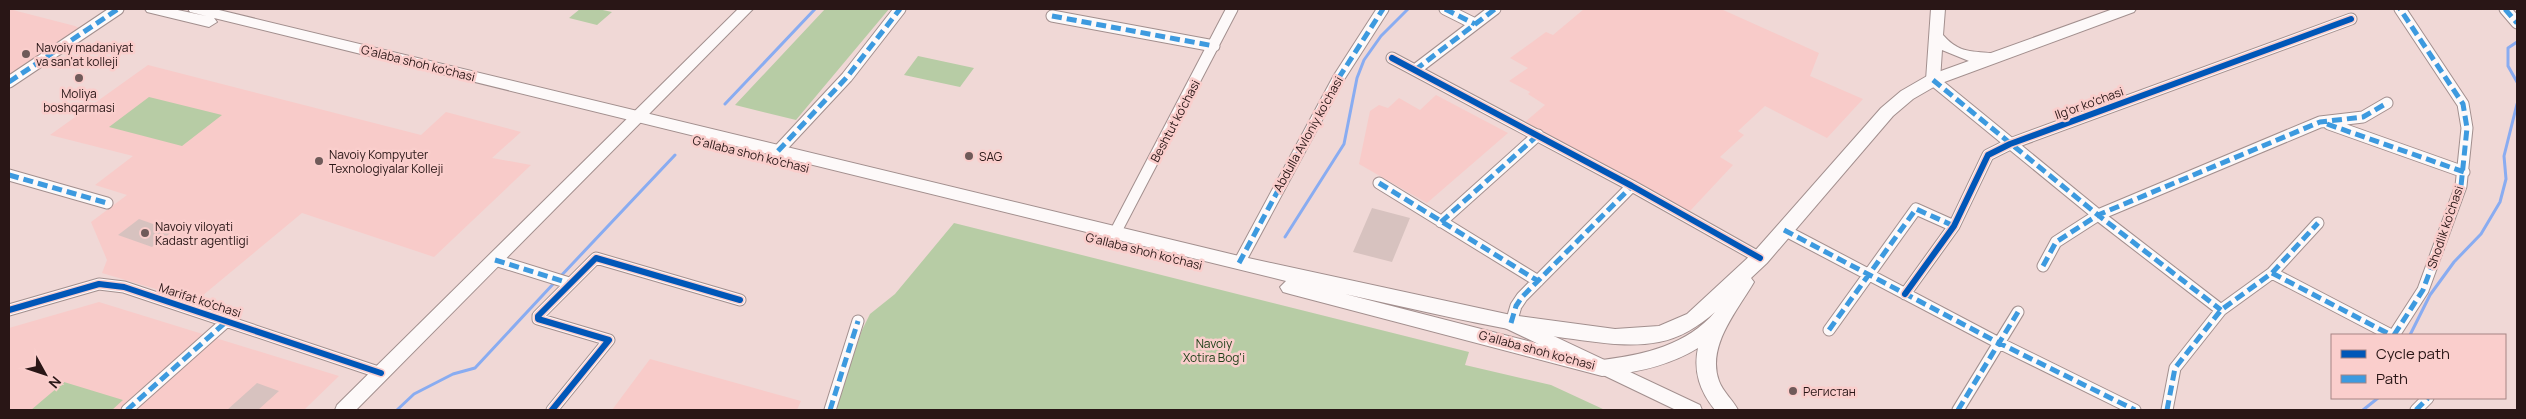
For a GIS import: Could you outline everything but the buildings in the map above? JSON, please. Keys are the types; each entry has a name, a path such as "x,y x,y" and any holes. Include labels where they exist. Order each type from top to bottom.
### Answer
{"main road":[{"name":"G'alaba shoh ko'chasi","path":"153,9 592,116"},
{"name":"G'alaba shoh ko'chasi","path":"196,9 640,121"},
{"path":"640,121 746,9"},
{"path":"344,410 499,261 640,121 758,9"},
{"path":"1933,80 1938,9"},
{"path":"1511,323 1615,337 1639,337 1661,334 1682,326 1694,319 1760,258 1887,112 1907,95 1933,80 2128,9"},
{"path":"1935,34 1950,49 1963,55 1983,59 1994,58"},
{"name":"G'allaba shoh ko'chasi","path":"592,116 640,121 778,151 1239,263 1511,323 1602,368"},
{"name":"G'allaba shoh ko'chasi","path":"640,121 1602,368"},
{"path":"1727,410 1709,384 1705,367 1710,344 1723,316 1760,258"},
{"path":"359,410 499,261"},
{"path":"1602,368 1647,362 1662,356 1701,336 1723,316"},
{"path":"1602,368 1693,410"}],"street":[{"path":"9,82 118,9"},
{"path":"778,151 847,77 900,9"},
{"name":"Beshtut ko'chasi","path":"1114,233 1232,9"},
{"name":"Abdulla Avloniy ko'chasi","path":"1239,263 1338,79 1383,9"},
{"path":"1445,9 1475,24"},
{"path":"1416,70 1495,9"},
{"name":"Shodlik ko'chasi","path":"2394,334 2423,290 2464,172 2467,128 2463,104 2400,9"},
{"path":"2506,9 2517,24"},
{"path":"1052,16 1214,46"},
{"name":"Ilg'or ko'chasi","path":"1905,294 1954,226 1988,155 2010,144 2351,19"},
{"path":"1392,58 1632,186 1760,258"},
{"path":"1933,80 2098,215 2221,310"},
{"path":"2043,266 2056,242 2098,215 2320,122 2347,120 2374,114 2387,103"},
{"path":"2320,122 2352,131 2464,172"},
{"path":"1441,222 1538,135"},
{"path":"9,175 107,203"},
{"path":"1379,183 1538,281"},
{"path":"1511,323 1516,306 1538,281 1632,186"},
{"path":"1829,330 1916,209 1954,226"},
{"path":"2167,410 2175,368 2221,310 2272,273 2318,223"},
{"path":"1784,230 1999,344 2135,410"},
{"path":"552,410 609,340 538,319 538,316 596,258 740,300"},
{"path":"499,261 569,283"},
{"path":"2272,273 2391,334"},
{"name":"Marifat ko'chasi","path":"9,310 99,284 124,287 381,373"},
{"path":"1958,410 2018,312"},
{"path":"127,410 228,321"},
{"path":"830,410 858,321"},
{"path":"2416,410 2427,399"}],"shaded area":[{"name":"Navoiy madaniyat va san'at kolleji","path":"9,9 79,28 76,33 9,75"},
{"path":"1584,9 1721,9 1819,53 1810,76 1863,99 1827,138 1765,106 1738,131 1744,135 1720,157 1733,165 1689,212 1525,122 1545,105 1528,94 1530,92 1509,81 1528,68 1510,58 1546,32 1553,35"},
{"name":"Navoiy Kompyuter Texnologiyalar Kolleji","path":"148,65 421,135 446,112 521,132 492,158 531,165 434,257 302,213 196,301 102,273 107,260 91,222 127,195 95,185 133,156 50,135"},
{"path":"1436,95 1508,133 1427,203 1359,164 1370,111 1379,105 1388,108 1399,98 1420,110"},
{"path":"99,302 339,376 304,410 9,410 9,328"},
{"path":"650,359 801,401 797,410 612,410"}],"green space":[{"path":"580,9 598,9 612,12 597,25 569,18"},
{"path":"825,9 889,9 796,120 735,105"},
{"path":"918,56 974,68 960,87 904,75"},
{"path":"149,97 222,115 182,146 109,127"},
{"name":"Navoiy Xotira Bog'i","path":"954,223 1469,352 1465,365 1551,385 1605,410 835,410 862,330 870,314 895,294"},
{"path":"64,382 123,400 112,410 31,410"}],"waterway":[{"path":"725,104 815,9"},
{"path":"1285,237 1344,144 1357,78 1364,60 1381,36 1408,9"},
{"path":"2517,42 2508,48 2508,66 2517,82"},
{"path":"2410,334 2430,295 2454,262 2481,234 2500,202 2506,179 2504,156 2517,104"},
{"path":"559,278 675,155"},
{"path":"397,410 414,394 453,374 475,368 555,282"},
{"path":"2363,410 2377,399"}],"marked path":[{"path":"9,82 118,9"},
{"path":"778,151 847,77 900,9"},
{"path":"1239,263 1338,79 1383,9"},
{"path":"1445,9 1475,24"},
{"path":"1415,70 1495,9"},
{"path":"2395,334 2423,290 2461,186 2467,128 2463,104 2400,9"},
{"path":"2505,9 2517,23"},
{"path":"1052,16 1214,46"},
{"path":"1933,80 2098,215 2221,310"},
{"path":"2043,266 2056,242 2098,215 2320,122 2363,117 2379,110 2387,103"},
{"path":"2327,124 2464,172"},
{"path":"1441,222 1538,135"},
{"path":"9,175 107,203"},
{"path":"1379,183 1538,281"},
{"path":"1511,323 1516,306 1522,297 1632,186"},
{"path":"1829,330 1916,209 1954,226"},
{"path":"2167,410 2175,368 2221,310 2272,273 2318,223"},
{"path":"1784,230 1995,341 2135,410"},
{"path":"495,260 569,283"},
{"path":"2272,273 2389,334"},
{"path":"1958,410 2018,312"},
{"path":"127,410 227,321"},
{"path":"830,410 858,321"},
{"path":"2416,410 2427,399"}],"cycle path":[{"path":"1905,294 1954,226 1988,155 2010,144 2351,19"},
{"path":"1392,58 1632,186 1760,258"},
{"path":"552,410 609,340 538,319 538,316 596,258 740,300"},
{"path":"9,310 99,284 124,287 381,373"}],"place":[{"name":"Navoiy madaniyat va san'at kolleji","path":"26,54"},
{"name":"Moliya boshqarmasi","path":"79,78"},
{"name":"SAG","path":"969,156"},
{"name":"Navoiy Kompyuter Texnologiyalar Kolleji","path":"319,161"},
{"name":"Navoiy viloyati Kadastr agentligi","path":"145,233"},
{"name":"Регистан","path":"1793,391"}]}
